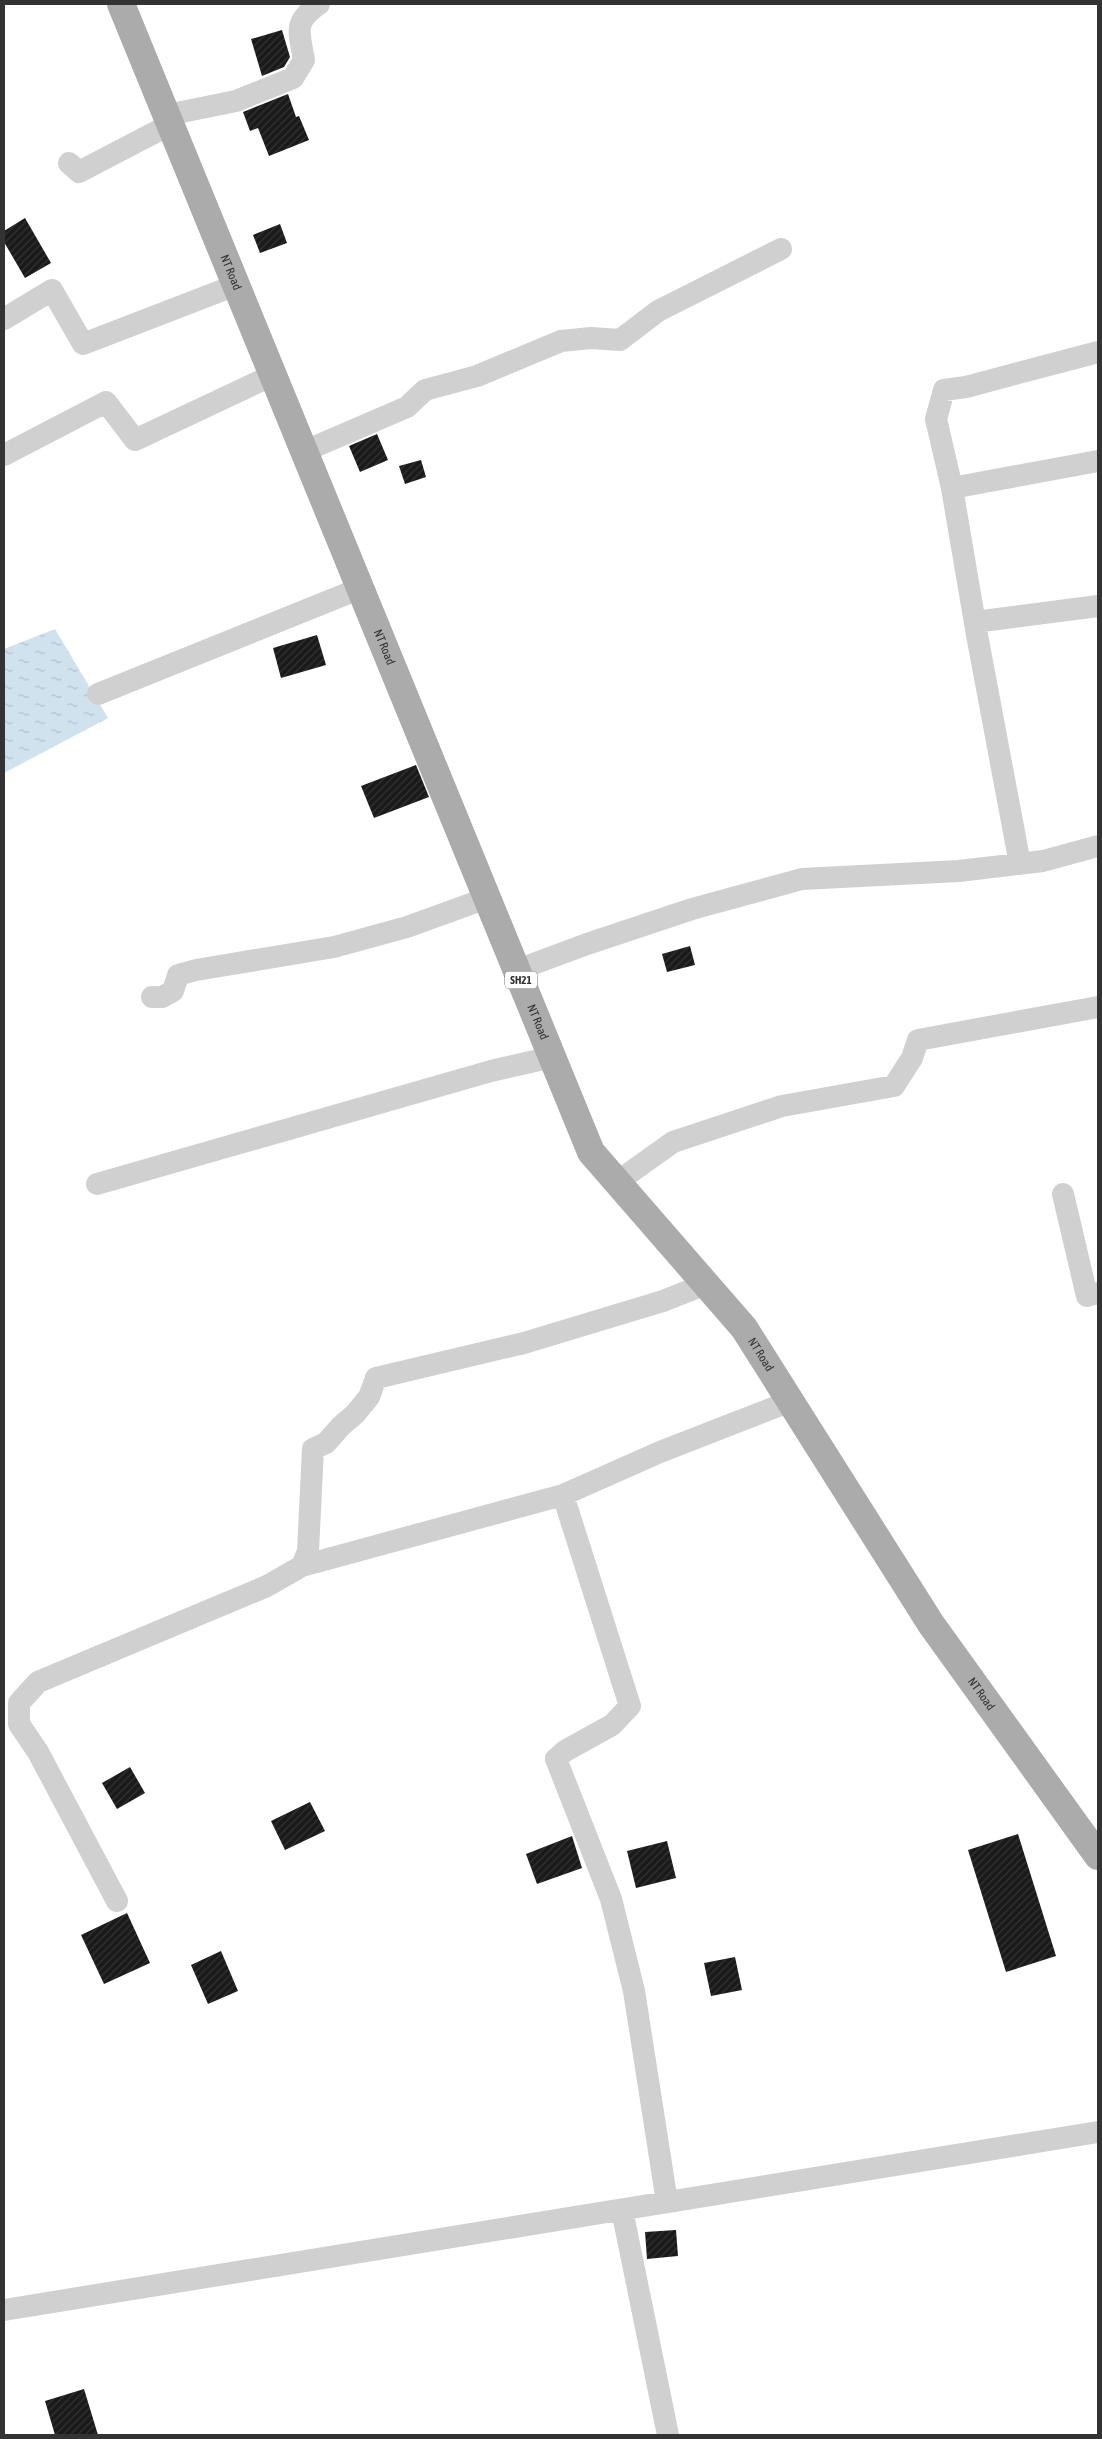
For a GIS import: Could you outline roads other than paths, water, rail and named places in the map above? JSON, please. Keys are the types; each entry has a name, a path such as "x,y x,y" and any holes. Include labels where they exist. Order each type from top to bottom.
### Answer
{"main road":[{"name":"NT Road","path":"122,4 591,1152 744,1328 932,1624 1098,1856"}],"street":[{"path":"69,163 79,172 169,120 236,101 293,78 304,60 299,32 304,15 319,4"},
{"path":"304,452 406,407 425,390 477,376 561,341 591,338 620,340 658,311 781,249"},
{"path":"4,319 52,290 83,344 236,285"},
{"path":"1020,864 974,622 952,488 936,419 944,390 966,387 1098,352"},
{"path":"4,455 106,402 135,440 273,375"},
{"path":"952,488 1098,461"},
{"path":"98,694 360,588"},
{"path":"974,622 1098,606"},
{"path":"516,970 692,909 802,879 959,871 1042,861 1098,846"},
{"path":"152,997 162,997 174,991 178,975 196,970 334,947 407,927 487,898"},
{"path":"617,1182 673,1142 782,1106 894,1086 912,1058 918,1040 1098,1007"},
{"path":"97,1184 491,1071 552,1057"},
{"path":"1063,1194 1087,1296 1098,1293"},
{"path":"302,1566 308,1551 313,1449 326,1444 341,1426 355,1414 369,1397 376,1378 524,1342 663,1301 706,1284"},
{"path":"117,1901 38,1752 19,1724 19,1703 38,1682 267,1586 302,1566 563,1495 660,1452 791,1401"},
{"path":"563,1495 630,1706 612,1725 556,1758 611,1899 634,1991 667,2202"},
{"path":"4,2310 1098,2132"},
{"path":"622,2210 668,2435"}],"water":[{"path":"55,629 108,718 4,773 4,649"}]}
